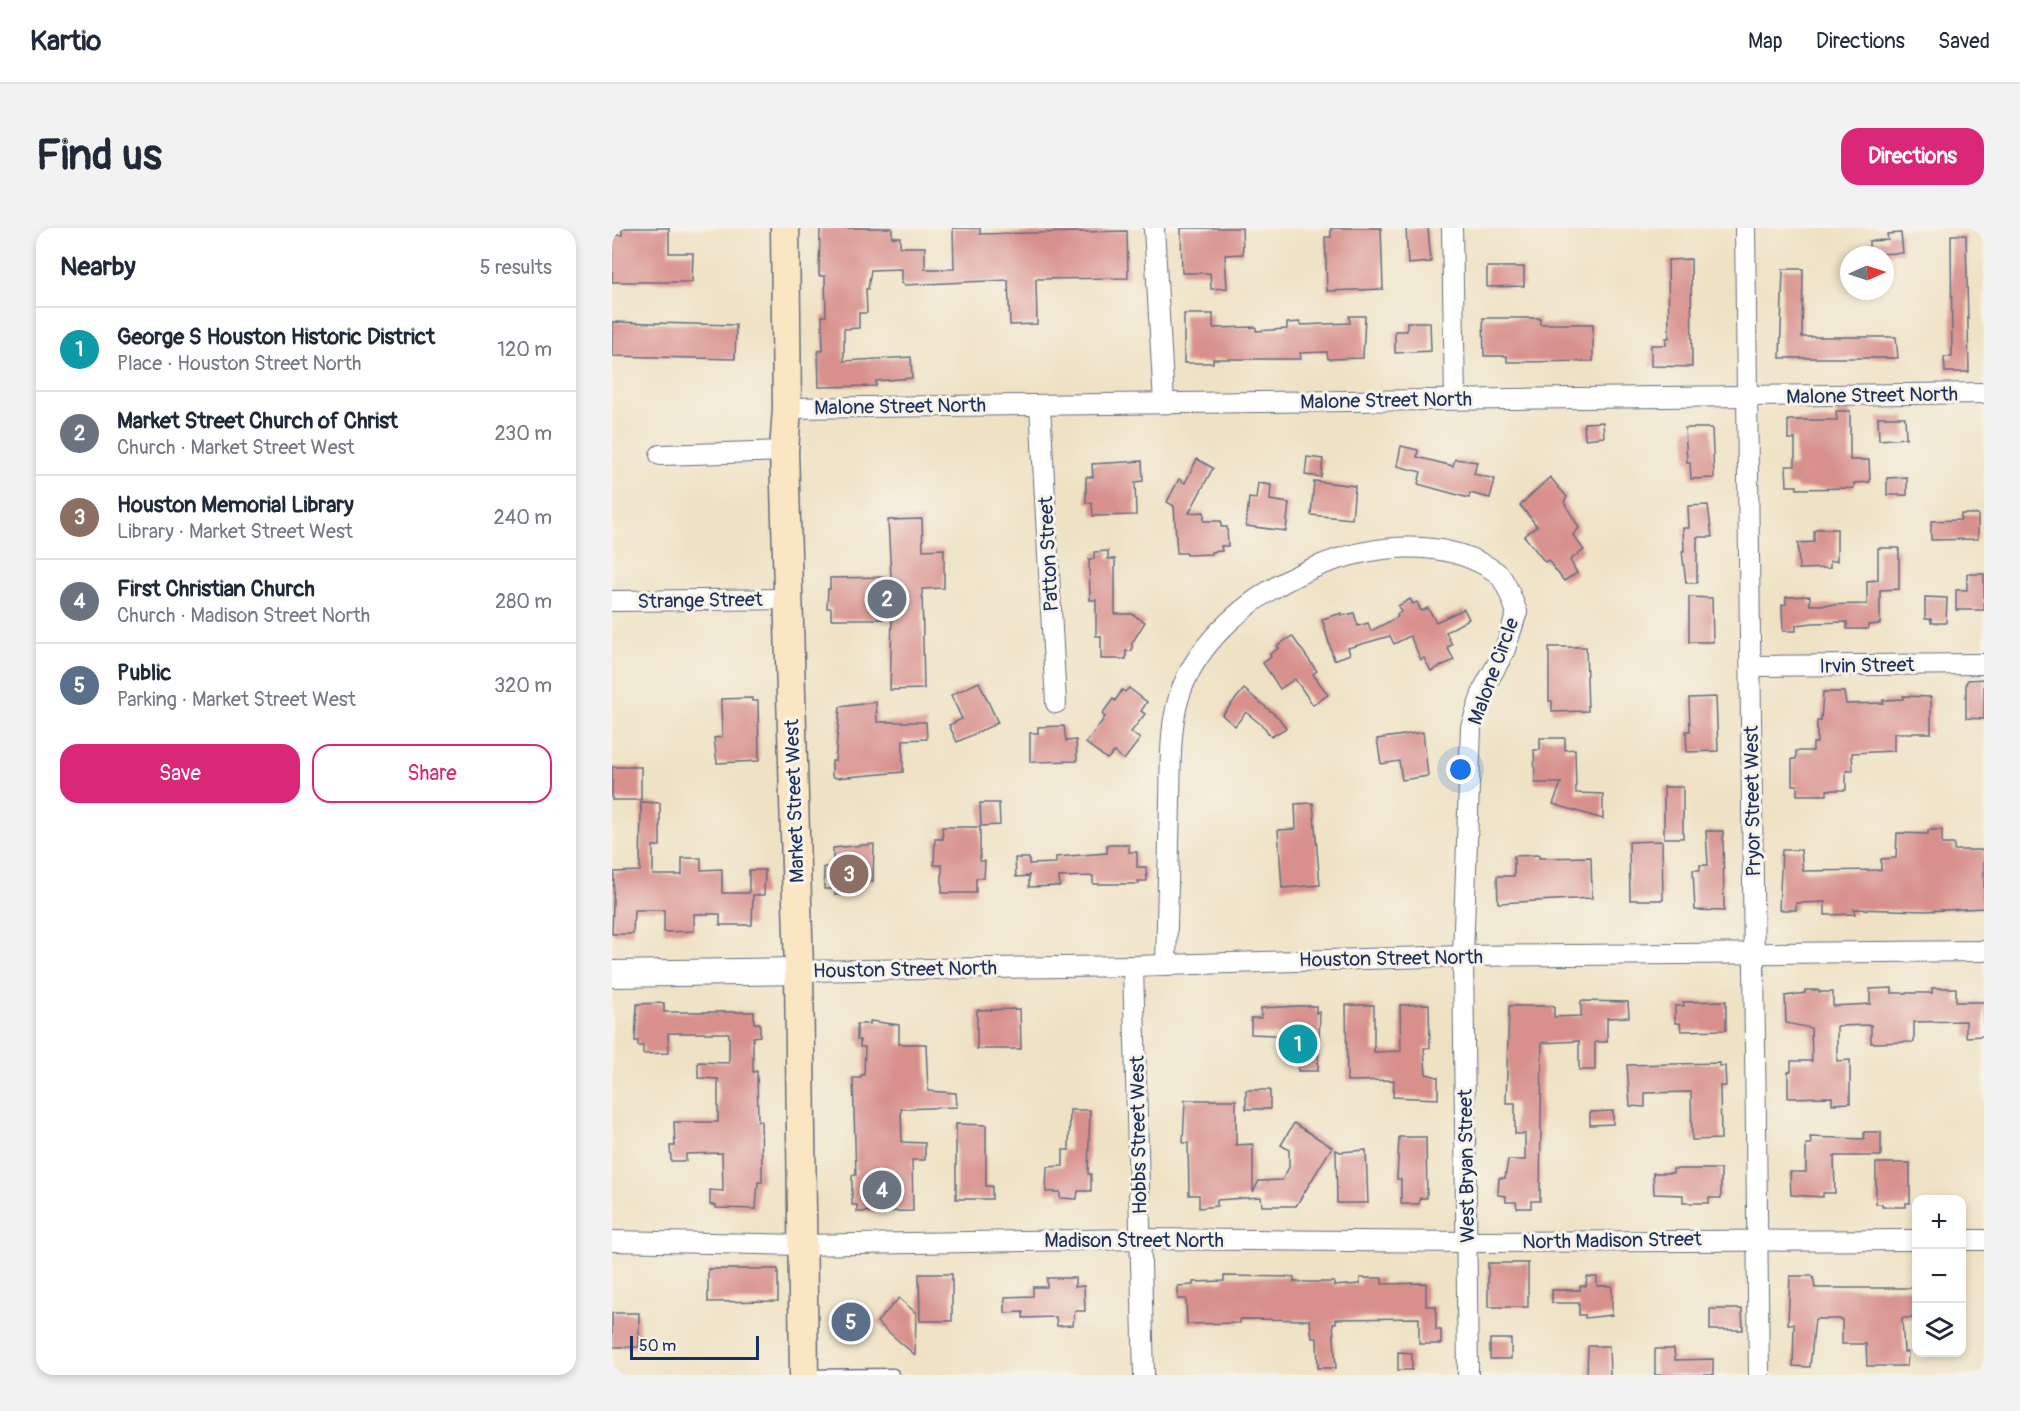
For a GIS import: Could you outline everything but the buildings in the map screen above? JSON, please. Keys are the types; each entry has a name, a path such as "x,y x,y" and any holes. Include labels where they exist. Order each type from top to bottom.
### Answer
{"main road":[{"name":"Market Street West","path":"784,228 787,408 784,451 799,971 801,1245 805,1375"}],"street":[{"path":"1154,228 1164,403"},
{"path":"1452,228 1455,399"},
{"name":"Pryor Street West","path":"1745,228 1759,1375"},
{"name":"Malone Street North","path":"787,408 1984,393"},
{"name":"Patton Street","path":"1040,405 1056,703"},
{"path":"660,455 784,451"},
{"name":"Malone Circle","path":"1166,964 1172,738 1179,696 1197,658 1224,626 1274,587 1312,568 1353,556 1406,549 1459,554 1498,573 1517,612 1504,652 1484,688 1471,727 1463,956"},
{"name":"Strange Street","path":"612,601 788,599"},
{"name":"Irvin Street","path":"1751,666 1984,664"},
{"name":"Houston Street North","path":"799,971 1133,966 1463,956 1984,951"},
{"name":"West Bryan Street","path":"1463,956 1468,1375"},
{"name":"Hobbs Street West","path":"1133,966 1144,1375"},
{"path":"612,974 799,971"},
{"name":"Madison Street North","path":"612,1241 801,1245 1140,1239 1467,1242"},
{"path":"1758,1239 1912,1240"},
{"name":"North Madison Street","path":"1467,1242 1758,1239"},
{"path":"1966,1240 1984,1240"}],"lane":[{"path":"805,1375 893,1374"}],"place":[{"name":"Market Street Church of Christ","path":"887,599"},
{"name":"Houston Memorial Library","path":"849,874"},
{"name":"George S Houston Historic District","path":"1298,1044"},
{"name":"First Christian Church","path":"882,1190"},
{"name":"Public","path":"851,1322"}]}
